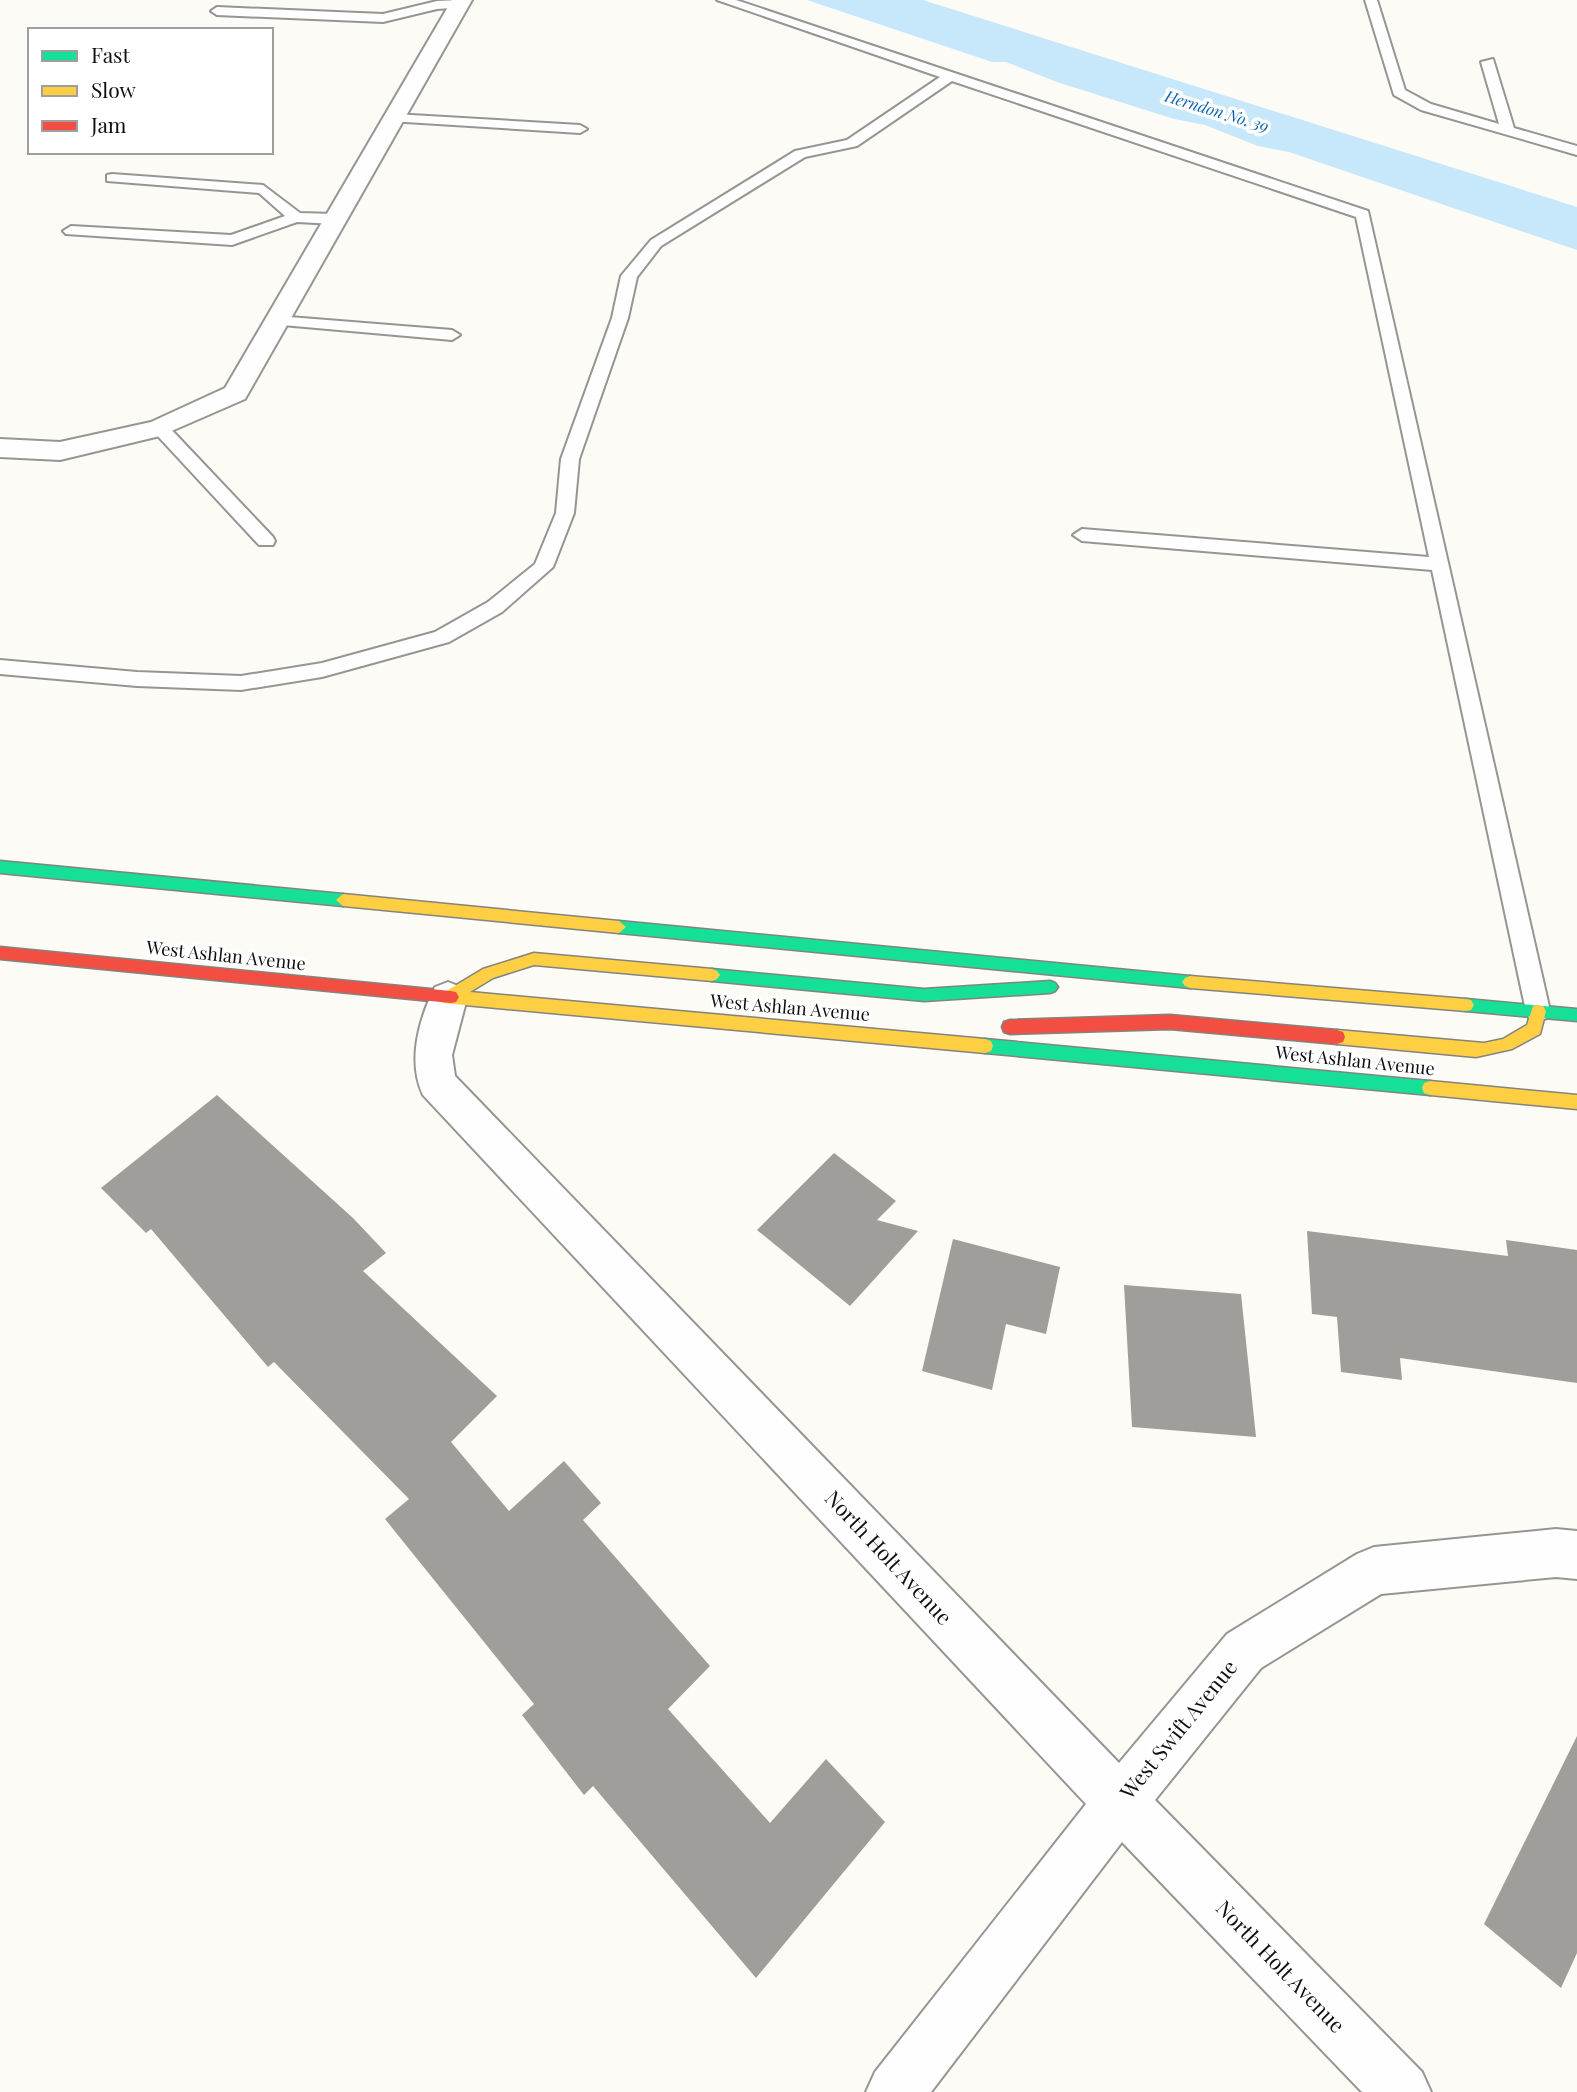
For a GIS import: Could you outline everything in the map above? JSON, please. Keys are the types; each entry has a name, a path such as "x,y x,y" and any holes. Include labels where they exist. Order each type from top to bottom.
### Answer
{"main road":[{"path":"0,867 1170,979 1577,1015"},
{"name":"West Ashlan Avenue","path":"0,953 448,998 858,1033 1577,1102"},
{"path":"448,998 478,976 501,966 534,959 924,995 1170,979"},
{"path":"858,1033 1170,1022 1500,1049 1518,1041 1534,1029 1538,1012"}],"street":[{"path":"0,448 60,451 160,428 235,393 394,118 448,2"},
{"name":"North Holt Avenue","path":"448,998 433,1055 437,1083 1120,1802 1402,2092"},
{"name":"West Swift Avenue","path":"895,2092 1120,1802 1244,1651 1374,1571 1556,1553 1577,1555"}],"lane":[{"path":"723,0 1363,214 1538,1012"},
{"path":"1371,0 1399,92 1426,107 1577,151"},
{"path":"217,11 383,18 448,2"},
{"path":"1488,62 1508,131"},
{"path":"0,667 137,679 241,683 322,670 442,637 495,607 543,567 565,513 570,459 620,318 629,276 656,243 800,153 852,143 950,76"},
{"path":"394,118 580,129"},
{"path":"112,178 263,189 296,217"},
{"path":"71,231 232,240 296,217 335,219"},
{"path":"277,321 452,335"},
{"path":"160,428 265,541"},
{"path":"1082,535 1440,564"}],"water":[{"name":"Herndon No. 39","path":"807,0 923,0 1577,207 1577,250 1289,152 1258,146 1205,125 1174,119 1057,82 1006,62 992,62"}],"building":[{"path":"217,1095 353,1218 386,1253 363,1271 497,1396 451,1442 509,1511 564,1461 601,1503 583,1520 710,1666 668,1709 770,1823 826,1759 885,1822 756,1978 593,1786 584,1795 522,1715 534,1704 385,1519 409,1499 274,1362 268,1367 151,1229 146,1233 101,1188"},
{"path":"834,1153 896,1201 877,1220 918,1231 850,1306 757,1230"},
{"path":"1307,1231 1508,1256 1506,1240 1577,1250 1577,1383 1400,1358 1402,1380 1341,1372 1337,1317 1312,1314"},
{"path":"953,1239 1060,1267 1046,1334 1006,1324 992,1390 922,1371"},
{"path":"1124,1285 1241,1294 1256,1437 1132,1427"},
{"path":"1577,1736 1577,1953 1561,1988 1484,1924"}],"traffic: fast":[{"path":"0,867 343,900"},
{"path":"619,927 1190,982"},
{"path":"712,975 924,995 1050,987"},
{"path":"1466,1005 1577,1015"},
{"path":"985,1046 1430,1088"}],"traffic: slow":[{"path":"343,900 619,927"},
{"path":"448,998 488,973 534,959 712,975"},
{"path":"1190,982 1466,1005"},
{"path":"451,997 985,1046"},
{"path":"1337,1037 1476,1050 1492,1048 1520,1038 1534,1029 1538,1011"},
{"path":"1430,1088 1577,1102"}],"traffic: jam":[{"path":"0,953 451,997"},
{"path":"1010,1027 1170,1022 1337,1037"}]}
